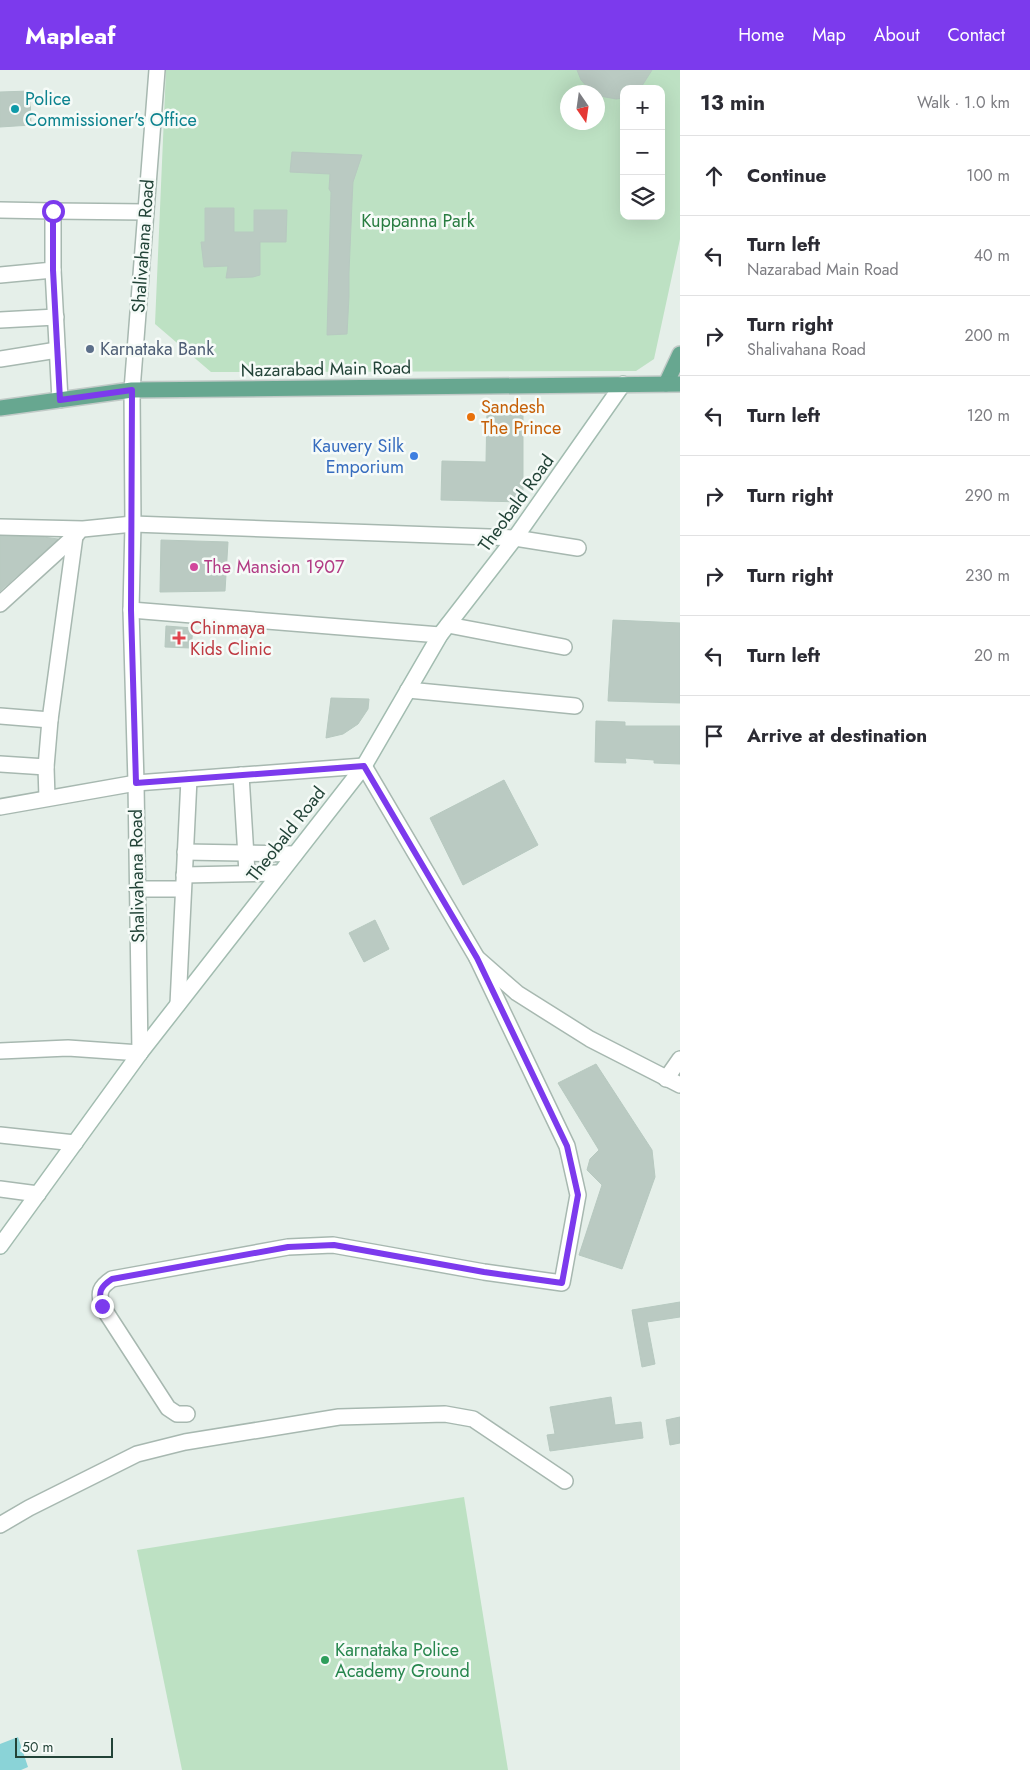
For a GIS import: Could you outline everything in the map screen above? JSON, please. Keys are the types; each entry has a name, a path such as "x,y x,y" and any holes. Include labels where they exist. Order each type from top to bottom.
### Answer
{"main road":[{"path":"623,384 673,384 680,354"},
{"name":"Nazarabad Main Road","path":"0,408 132,390 623,384"}],"street":[{"name":"Shalivahana Road","path":"140,1053 131,610 133,524 132,390 157,70"},
{"path":"0,210 146,212"},
{"path":"53,211 53,270 60,400"},
{"path":"0,275 53,270"},
{"path":"0,320 56,317"},
{"path":"0,359 57,350"},
{"name":"Theobald Road","path":"0,1246 140,1053 364,766 444,630 515,538 623,384"},
{"path":"0,527 79,532 133,524 515,538 578,548"},
{"path":"0,604 79,532"},
{"path":"47,798 46,767 50,720 79,532"},
{"path":"131,610 444,630 564,647"},
{"path":"408,690 575,706"},
{"path":"0,716 50,720"},
{"path":"0,764 46,767"},
{"path":"0,807 136,783 364,766 477,958 567,1146 578,1195 562,1283 484,1272 334,1245 288,1247 112,1279 103,1285 99,1296 102,1306 168,1408 177,1414 187,1414"},
{"path":"241,775 247,873"},
{"path":"178,1004 189,779"},
{"path":"185,852 295,854"},
{"path":"138,889 247,873 280,873"},
{"path":"477,958 525,998 590,1039 673,1082 680,1059"},
{"path":"0,1051 68,1048 140,1053"},
{"path":"0,1135 75,1143"},
{"path":"0,1189 38,1194"},
{"path":"0,1525 29,1508 137,1454 185,1442 339,1417 445,1414 473,1419 566,1480"}],"green space":[{"name":"Kuppanna Park","path":"166,70 680,70 680,239 654,359 636,371 211,372 155,324"},
{"name":"Karnataka Police Academy Ground","path":"464,1497 508,1770 182,1770 137,1550"}],"water":[{"path":"18,1737 28,1767 21,1770 0,1770 0,1744"}],"building":[{"path":"577,70 652,70 643,85 620,85 620,98 605,97 605,85 586,85"},
{"name":"Police Commissioner's Office","path":"30,91 31,125 0,127 0,92"},
{"path":"292,152 362,155 353,182 347,334 327,335 330,174 290,172"},
{"path":"205,208 234,208 234,232 254,232 254,210 287,210 286,242 260,242 260,275 226,278 228,266 204,267 201,242 205,242"},
{"path":"487,409 523,411 523,502 441,500 442,461 486,462"},
{"path":"0,536 43,537 58,539 0,591"},
{"name":"The Mansion 1907","path":"161,540 228,542 225,591 160,592"},
{"path":"613,620 680,623 680,703 608,701"},
{"path":"166,626 193,628 191,648 165,647"},
{"path":"331,698 369,699 368,709 358,724 343,734 326,738"},
{"path":"596,721 625,722 625,726 680,726 680,764 654,763 654,760 625,758 626,763 595,762"},
{"path":"504,780 538,845 463,885 430,818"},
{"path":"375,920 389,949 364,962 349,933"},
{"path":"596,1064 652,1150 655,1177 622,1269 579,1255 602,1185 587,1170 590,1159 599,1150 558,1083"},
{"path":"680,1302 680,1317 647,1322 655,1364 642,1367 632,1310"},
{"path":"611,1397 615,1425 641,1422 643,1438 550,1451 547,1435 555,1434 550,1407"},
{"path":"680,1417 680,1443 670,1445 666,1420"}],"place":[{"name":"Police Commissioner's Office","path":"15,109"},
{"name":"Karnataka Bank","path":"90,349"},
{"name":"Sandesh The Prince","path":"471,417"},
{"name":"Kauvery Silk Emporium","path":"414,456"},
{"name":"The Mansion 1907","path":"194,567"},
{"name":"Chinmaya Kids Clinic","path":"179,638"},
{"name":"Karnataka Police Academy Ground","path":"325,1660"}],"route":[{"path":"53,211 53,270 60,400 132,390 133,524 131,610 136,783 364,766 477,958 567,1146 578,1195 562,1283 484,1272 334,1245 288,1247 112,1279 103,1285 99,1296 102,1306"}]}
